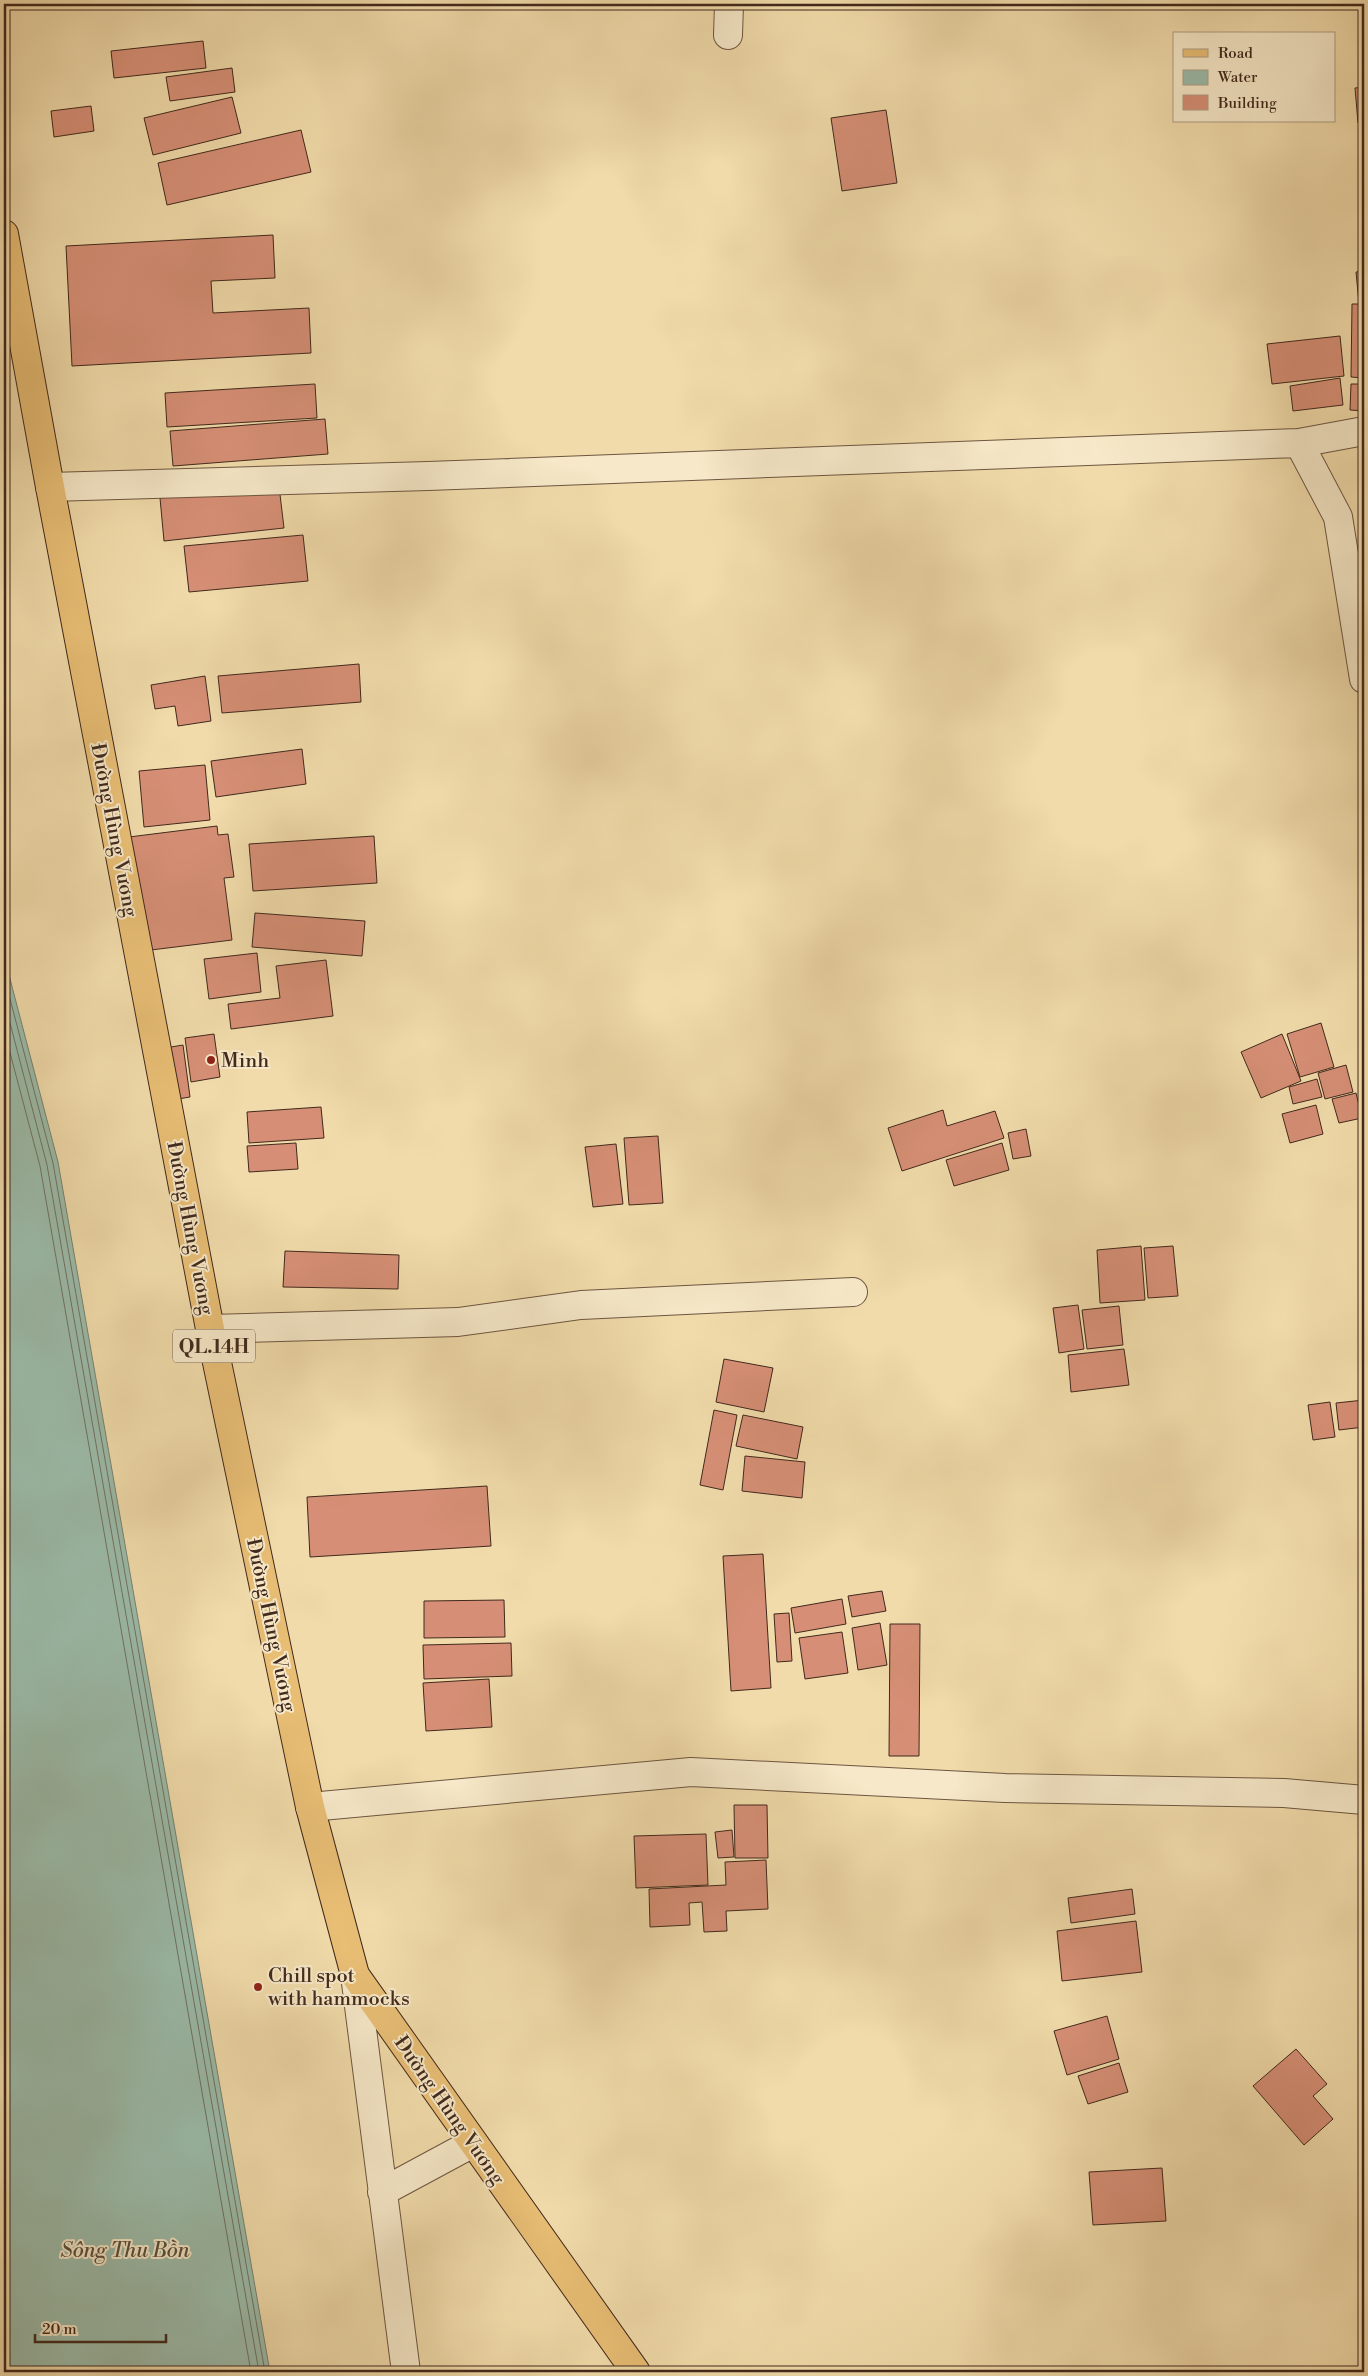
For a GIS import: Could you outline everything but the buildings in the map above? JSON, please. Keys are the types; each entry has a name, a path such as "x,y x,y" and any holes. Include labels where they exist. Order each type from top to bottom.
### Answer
{"main road":[{"name":"Đường Hùng Vương","path":"4,234 50,487 210,1329 310,1807 355,1975 636,2372"}],"street":[{"path":"728,35 729,4"},
{"path":"50,487 428,476 1299,443 1364,431"},
{"path":"1299,443 1338,517 1364,679"},
{"path":"210,1329 458,1322 581,1305 853,1292"},
{"path":"310,1807 691,1772 1005,1788 1284,1793 1364,1800"},
{"path":"355,1975 406,2372"},
{"path":"382,2192 473,2143"}],"water":[{"name":"Sông Thu Bồn","path":"4,956 58,1162 270,2372 4,2372"}],"place":[{"name":"Minh","path":"211,1060"},
{"name":"Chill spot with hammocks","path":"258,1987"}]}
